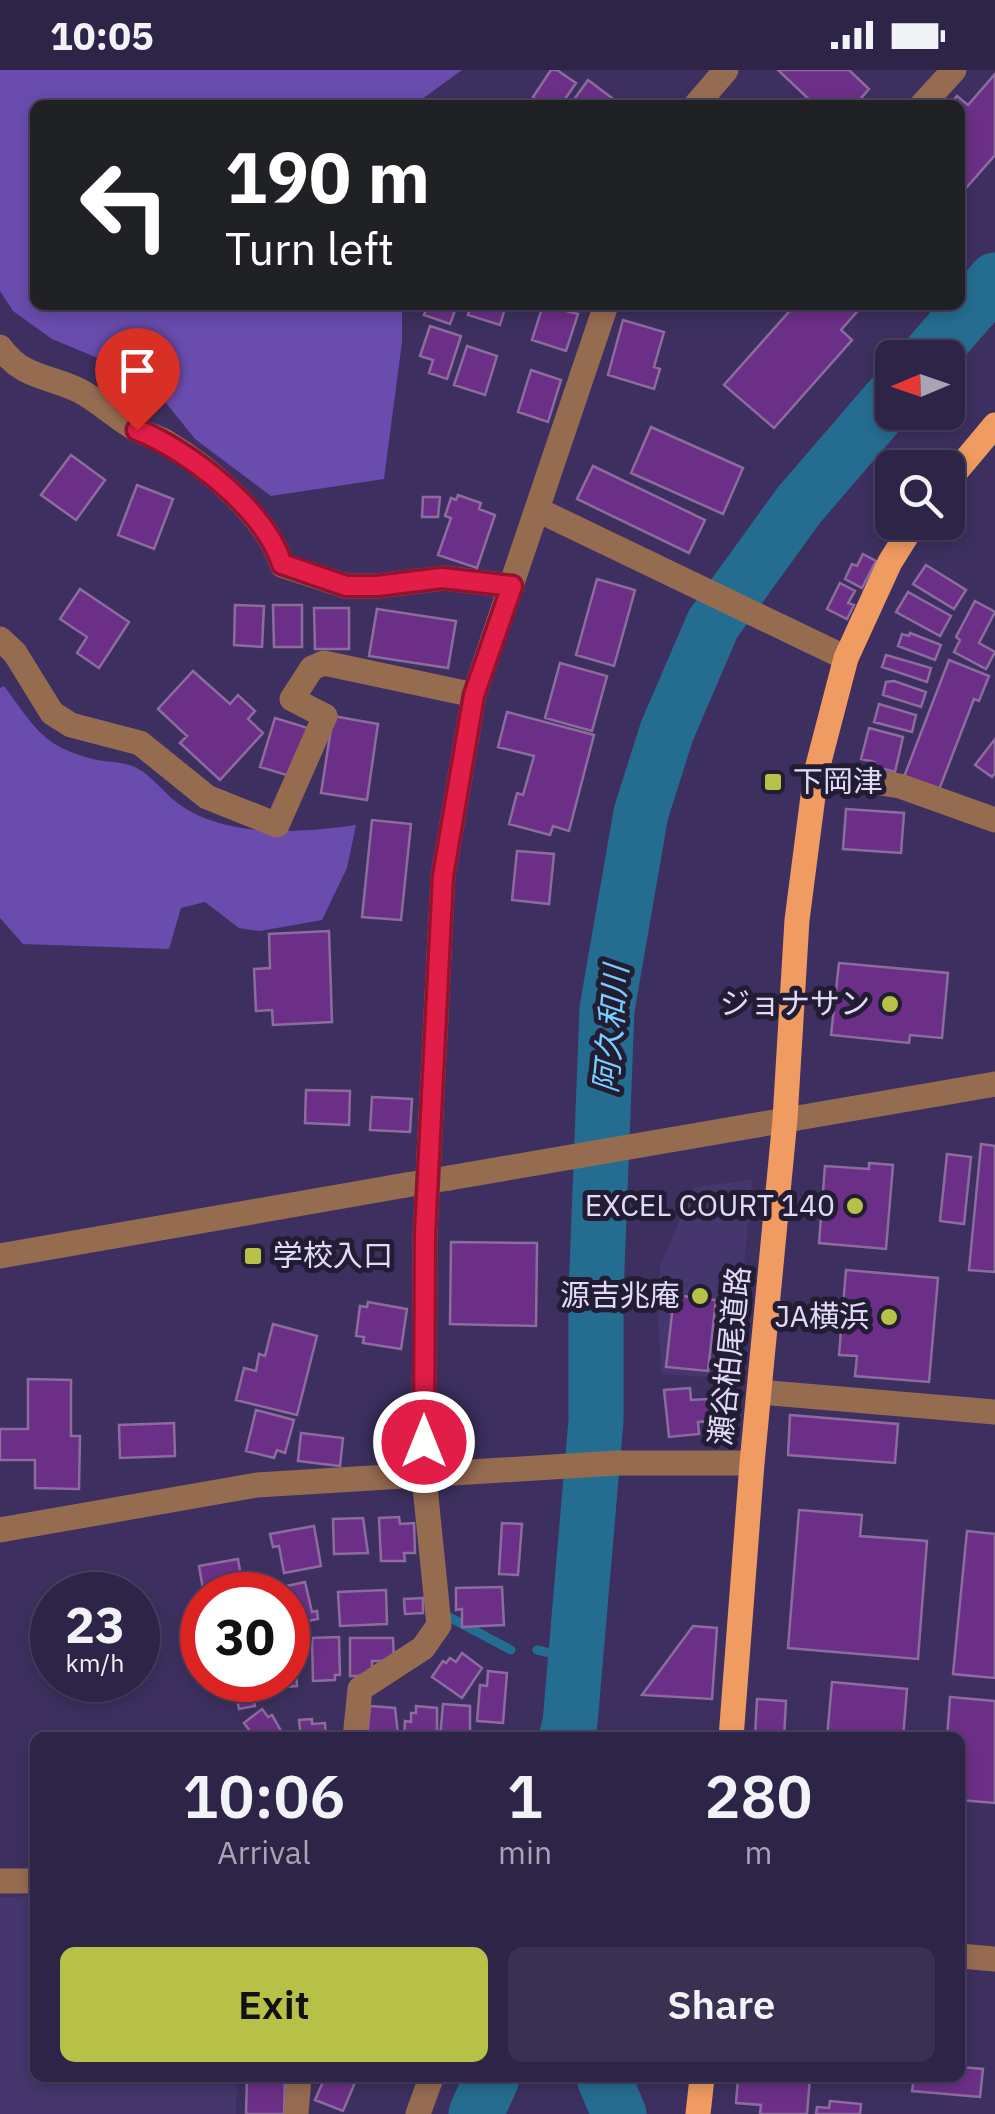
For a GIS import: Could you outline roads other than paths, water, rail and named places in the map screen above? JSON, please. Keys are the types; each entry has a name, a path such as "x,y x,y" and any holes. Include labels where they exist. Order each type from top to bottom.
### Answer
{"main road":[{"path":"965,461 995,425"},
{"name":"瀬谷柏尾道路","path":"731,1732 785,1118 797,920 816,773 846,658 904,540"},
{"path":"698,2114 702,2082"}],"street":[{"path":"700,100 726,70"},
{"path":"927,100 954,70"},
{"path":"356,1732 360,1689 423,1648 439,1625 424,1478 425,1216 443,876 474,695 604,310"},
{"path":"0,346 25,371 94,398 137,430 165,441 215,479 252,514 276,544 282,564 346,586 442,578 512,586"},
{"path":"538,510 846,658"},
{"path":"0,639 16,653 52,713 71,725 140,743 207,797 277,825 325,716 292,699 312,668 324,662 474,695"},
{"path":"816,773 900,786 995,820"},
{"path":"0,1256 995,1084"},
{"path":"760,1392 995,1412"},
{"path":"0,1530 256,1485 424,1478 617,1463 752,1463"},
{"path":"0,1882 30,1880"},
{"path":"965,1956 995,1959"},
{"path":"296,2114 299,2082"},
{"path":"418,2114 430,2082"}],"waterway":[{"name":"阿久和川","path":"943,340 995,280"},
{"name":"阿久和川","path":"568,1732 596,1420 596,1295 607,1009 641,813 667,731 713,624 799,505 875,417"},
{"path":"449,1617 511,1650"},
{"path":"537,1650 576,1659"},
{"path":"476,2114 490,2082"},
{"name":"阿久和川","path":"606,2082 619,2114"}],"place":[{"name":"下岡津","path":"773,782"},
{"name":"ジョナサン","path":"890,1004"},
{"name":"EXCEL COURT 140","path":"855,1206"},
{"name":"学校入口","path":"253,1256"},
{"name":"源吉兆庵","path":"700,1296"},
{"name":"JA横浜","path":"889,1317"}]}
